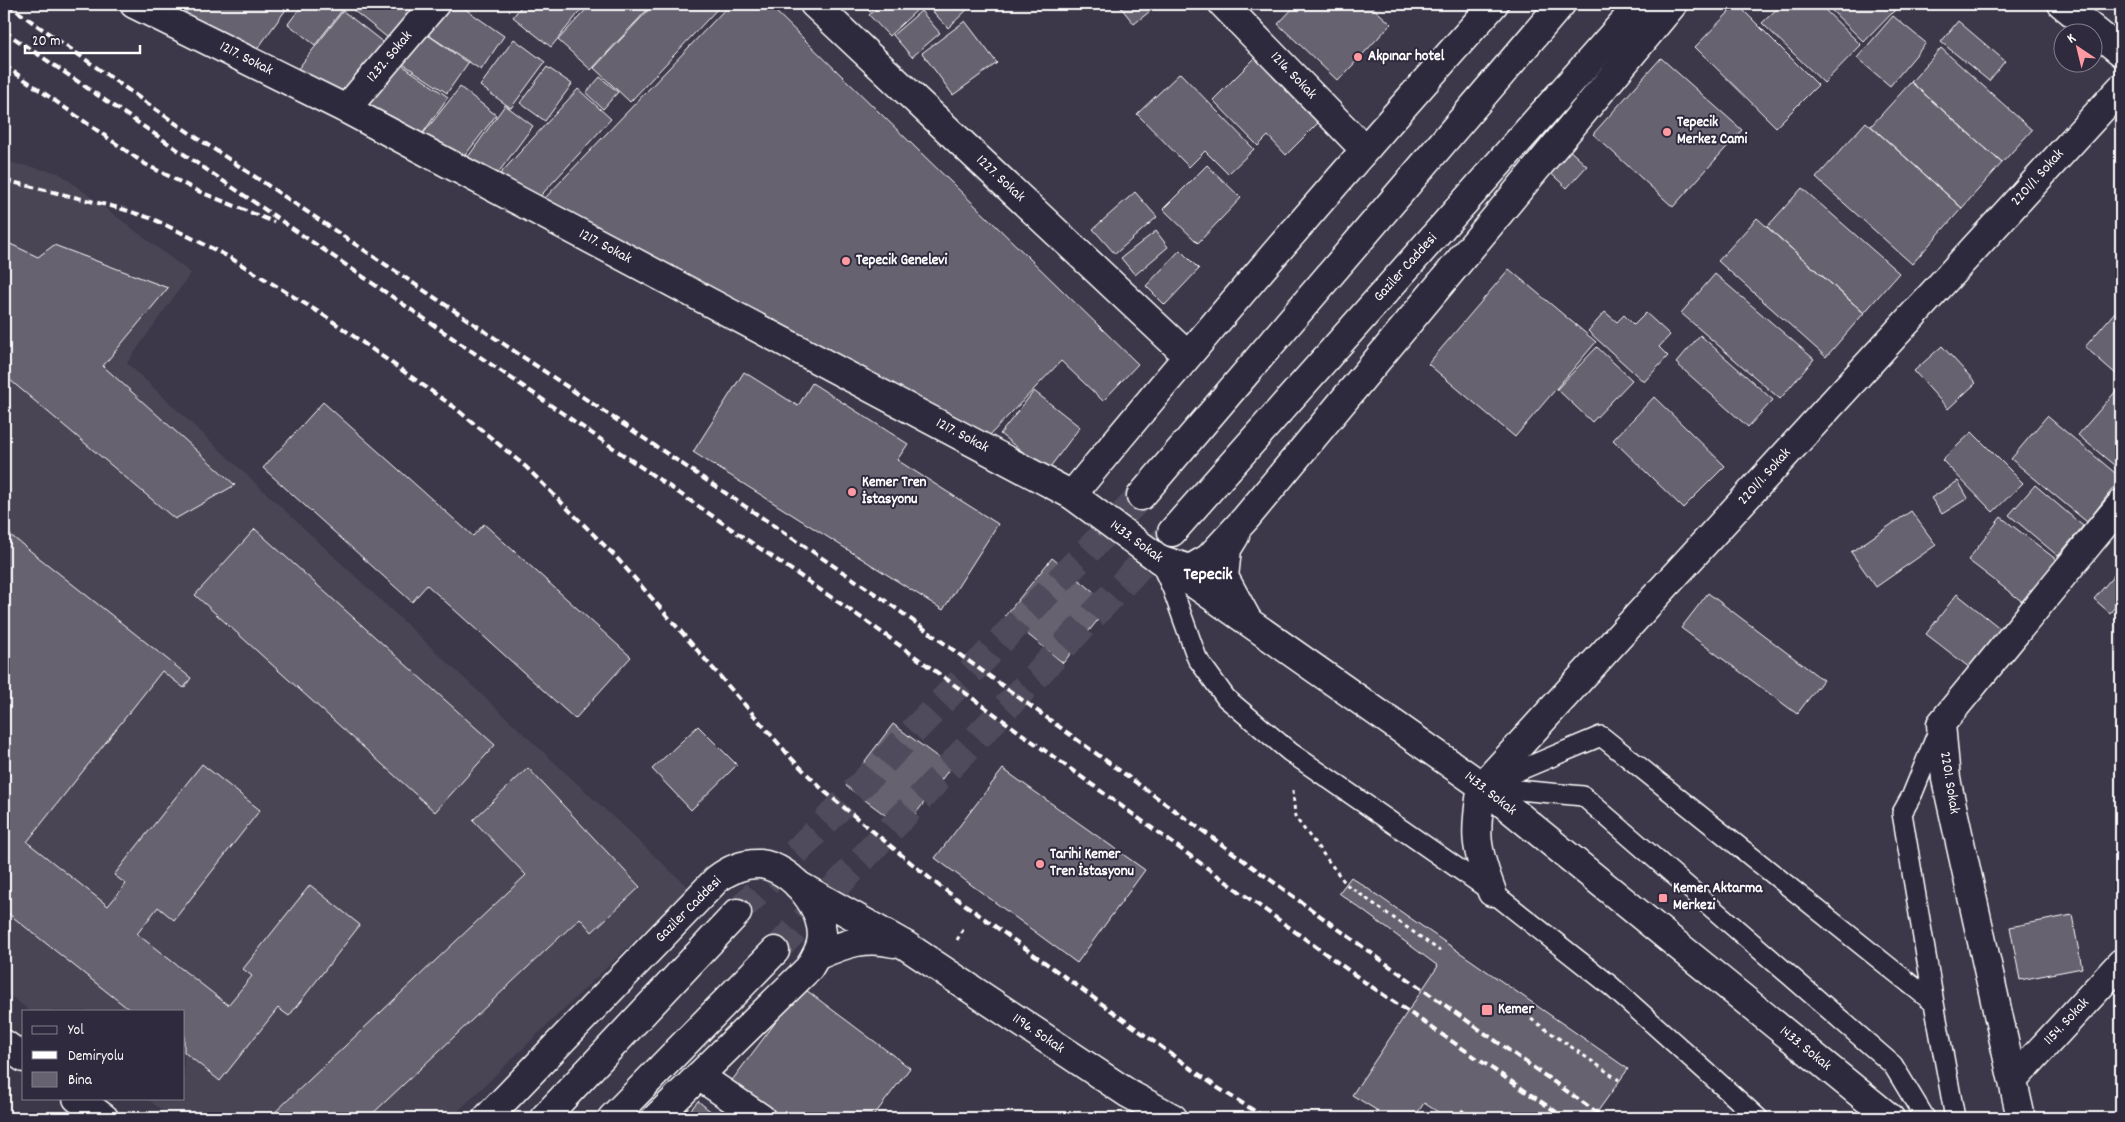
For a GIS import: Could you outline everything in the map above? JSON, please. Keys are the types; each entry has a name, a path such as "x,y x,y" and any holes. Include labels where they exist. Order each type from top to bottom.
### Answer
{"street":[{"name":"1217. Sokak","path":"134,4 346,109 1072,495"},
{"name":"1232. Sokak","path":"346,109 435,4"},
{"name":"1227. Sokak","path":"814,4 1186,355"},
{"name":"1216. Sokak","path":"1223,4 1364,149"},
{"path":"1072,495 1186,355 1364,149 1494,4"},
{"path":"1141,496 1561,4"},
{"name":"Gaziler Caddesi","path":"1172,532 1640,4"},
{"path":"1159,559 1190,569 1209,558 1246,518 1674,4"},
{"path":"2062,4 2121,52"},
{"name":"2201/1. Sokak","path":"1482,786 2121,88"},
{"name":"1433. Sokak","path":"1072,495 1159,559 1482,786 1890,1118"},
{"path":"1942,724 2121,504"},
{"path":"1246,518 1227,550 1224,577 1248,621"},
{"name":"2201. Sokak","path":"1942,724 1946,779 2021,1118"},
{"path":"1482,786 1476,843 1492,892"},
{"name":"Gaziler Caddesi","path":"488,1118 717,879 730,869 747,865 761,864 778,870 798,884 810,900 819,917 821,942 816,956 809,968 656,1118"},
{"name":"1196. Sokak","path":"798,884 905,945 1130,1094 1173,1118"},
{"path":"544,1118 737,913"},
{"name":"1196. Sokak","path":"816,956 859,940 880,940 905,945"},
{"path":"612,1118 775,951"},
{"name":"1154. Sokak","path":"2014,1080 2121,963"},
{"path":"4,1044 22,1057"},
{"path":"699,1076 761,1118"},
{"path":"80,1100 104,1118"}],"lane":[{"path":"1159,559 1172,588 1197,658 1226,698 1290,752 1492,892 1611,986 1758,1118"},
{"path":"1942,724 1912,795 1902,813 1955,1118"},
{"path":"1482,786 1601,736 1934,1002"},
{"path":"1482,786 1583,796 1893,1065 1925,1118"}],"path":[{"path":"1290,752 1295,817 1346,884 1440,951"},
{"path":"1530,1019 1619,1080"},
{"path":"1461,1110 1473,1118"}],"shaded area":[{"path":"4,161 59,173 191,273 127,363 689,888 451,1118 172,1118 149,1100 185,1100 185,1010 29,1010 4,991"}],"building":[{"path":"191,4 290,4 250,59 185,13"},
{"path":"303,4 347,4 315,45 288,24"},
{"path":"359,4 416,4 388,38 353,10"},
{"path":"448,4 458,4 504,36 481,70 427,34"},
{"path":"523,4 586,4 551,47 513,17"},
{"path":"591,4 640,4 647,10 591,70 558,40"},
{"path":"654,4 722,4 630,102 594,68"},
{"name":"Tepecik Genelevi","path":"730,4 768,4 1138,364 1103,401 1061,361 985,440 545,198"},
{"path":"862,4 878,4 870,12"},
{"path":"881,4 913,4 918,9 889,36 869,15"},
{"path":"926,4 973,4 948,28"},
{"path":"1118,4 1159,4 1134,24"},
{"path":"1297,4 1369,4 1391,24 1338,81 1278,24"},
{"path":"1737,4 1818,85 1776,127 1695,47"},
{"path":"1782,4 1819,4 1861,45 1824,83 1762,23"},
{"path":"1825,4 1893,4 1897,8 1864,42"},
{"path":"343,11 384,43 338,102 297,70"},
{"path":"921,11 940,33 912,57 893,35"},
{"path":"1893,16 1926,43 1890,86 1857,58"},
{"path":"965,21 997,63 953,95 922,53"},
{"path":"1958,21 2005,61 1989,81 1941,42"},
{"path":"425,33 468,63 447,93 403,64"},
{"path":"514,39 545,62 511,108 480,86"},
{"path":"1941,48 2032,130 2002,163 1911,82"},
{"path":"1261,52 1324,117 1286,155 1268,136 1258,146 1213,100"},
{"name":"Tepecik Merkez Cami","path":"1661,58 1742,130 1673,207 1593,134"},
{"path":"393,59 448,97 416,143 362,105"},
{"path":"547,67 572,84 545,121 520,103"},
{"path":"1180,73 1254,149 1228,174 1205,151 1189,167 1137,114"},
{"path":"600,77 618,92 603,109 586,93"},
{"path":"1911,82 2002,163 1962,208 1871,126"},
{"path":"460,87 496,115 456,167 419,139"},
{"path":"578,89 611,119 533,204 500,174"},
{"path":"505,105 533,126 495,177 468,157"},
{"path":"1866,122 1962,208 1912,264 1816,178"},
{"path":"1566,147 1587,166 1567,188 1546,169"},
{"path":"1207,165 1241,198 1198,243 1163,209"},
{"path":"1802,188 1899,273 1864,313 1767,227"},
{"path":"1135,192 1157,217 1115,254 1093,229"},
{"path":"1757,218 1864,313 1826,357 1718,261"},
{"path":"1156,231 1168,247 1135,275 1121,258"},
{"path":"4,241 38,257 54,245 168,288 103,366 235,485 175,519 4,375"},
{"path":"1180,250 1199,269 1165,305 1146,286"},
{"path":"1509,269 1596,342 1515,437 1428,364"},
{"path":"1715,274 1814,359 1780,399 1681,313"},
{"path":"2120,306 2121,370 2117,375 2085,347"},
{"path":"1605,312 1617,322 1624,315 1634,325 1646,313 1670,335 1659,347 1668,356 1644,382 1588,331"},
{"path":"1700,335 1773,400 1748,427 1676,363"},
{"path":"1942,346 1976,383 1948,409 1914,371"},
{"path":"1597,347 1632,380 1592,422 1557,389"},
{"name":"Kemer Tren İstasyonu","path":"744,372 798,406 812,383 908,444 897,460 998,524 943,610 693,452"},
{"path":"1034,391 1080,427 1047,471 1000,434"},
{"path":"2116,391 2121,396 2121,471 2078,435"},
{"path":"1654,397 1725,466 1683,508 1613,440"},
{"path":"323,402 473,536 484,524 631,657 575,719 427,585 412,602 263,468"},
{"path":"2047,416 2121,478 2087,522 2011,459"},
{"path":"1972,432 2023,483 1993,512 1942,460"},
{"path":"1958,481 1968,498 1942,514 1931,498"},
{"path":"2035,485 2083,526 2058,556 2009,515"},
{"path":"1911,511 1936,545 1876,587 1851,552"},
{"path":"2001,517 2057,560 2024,603 1968,560"},
{"path":"255,529 495,745 435,812 195,595"},
{"path":"9,534 191,678 184,688 162,671 27,842 108,906 126,884 114,875 202,764 260,810 174,920 158,907 137,934 228,1005 252,976 243,969 310,885 360,925 289,1016 278,1008 220,1081 185,1053 185,1010 130,1010 4,910 4,540"},
{"path":"1052,558 1110,605 1063,663 1005,616"},
{"path":"2121,567 2121,600 2110,613 2094,599"},
{"path":"1708,593 1823,680 1797,714 1681,628"},
{"path":"1957,594 2001,629 1970,668 1926,634"},
{"path":"893,724 951,767 904,829 846,786"},
{"path":"698,726 737,765 691,810 652,769"},
{"path":"528,768 640,887 592,932 580,918 368,1118 273,1118 271,1116 526,875 473,820"},
{"name":"Tarihi Kemer Tren İstasyonu","path":"1003,769 1145,870 1077,963 935,858"},
{"path":"1351,877 1628,1069 1593,1118 1447,1118 1424,1103 1414,1118 1373,1118 1378,1111 1352,1095 1438,966 1339,893"},
{"path":"2072,915 2082,968 2020,980 2010,927"},
{"path":"802,987 910,1068 872,1118 770,1118 727,1087"},
{"path":"698,1101 719,1118 684,1118"}],"tunnel":[{"path":"737,913 1141,496"},
{"path":"775,951 1172,532"}],"railway":[{"path":"7,4 175,123 883,599 1381,960 1605,1118"},
{"path":"4,31 866,621 1366,983 1565,1118"},
{"path":"4,65 145,164 198,191 274,222"},
{"path":"4,180 119,208 153,219 180,232 229,257 325,316 454,407 526,467 616,557 792,759 824,791 938,885 1218,1088 1266,1118"}],"place":[{"name":"Akpınar hotel","path":"1358,57"},
{"name":"Tepecik Merkez Cami","path":"1667,132"},
{"name":"Tepecik Genelevi","path":"846,261"},
{"name":"Kemer Tren İstasyonu","path":"852,492"},
{"name":"Tarihi Kemer Tren İstasyonu","path":"1040,864"},
{"name":"Kemer Aktarma Merkezi","path":"1663,898"},
{"name":"Kemer","path":"1487,1010"}],"district":[{"name":"Tepecik","path":"1208,575"}]}
